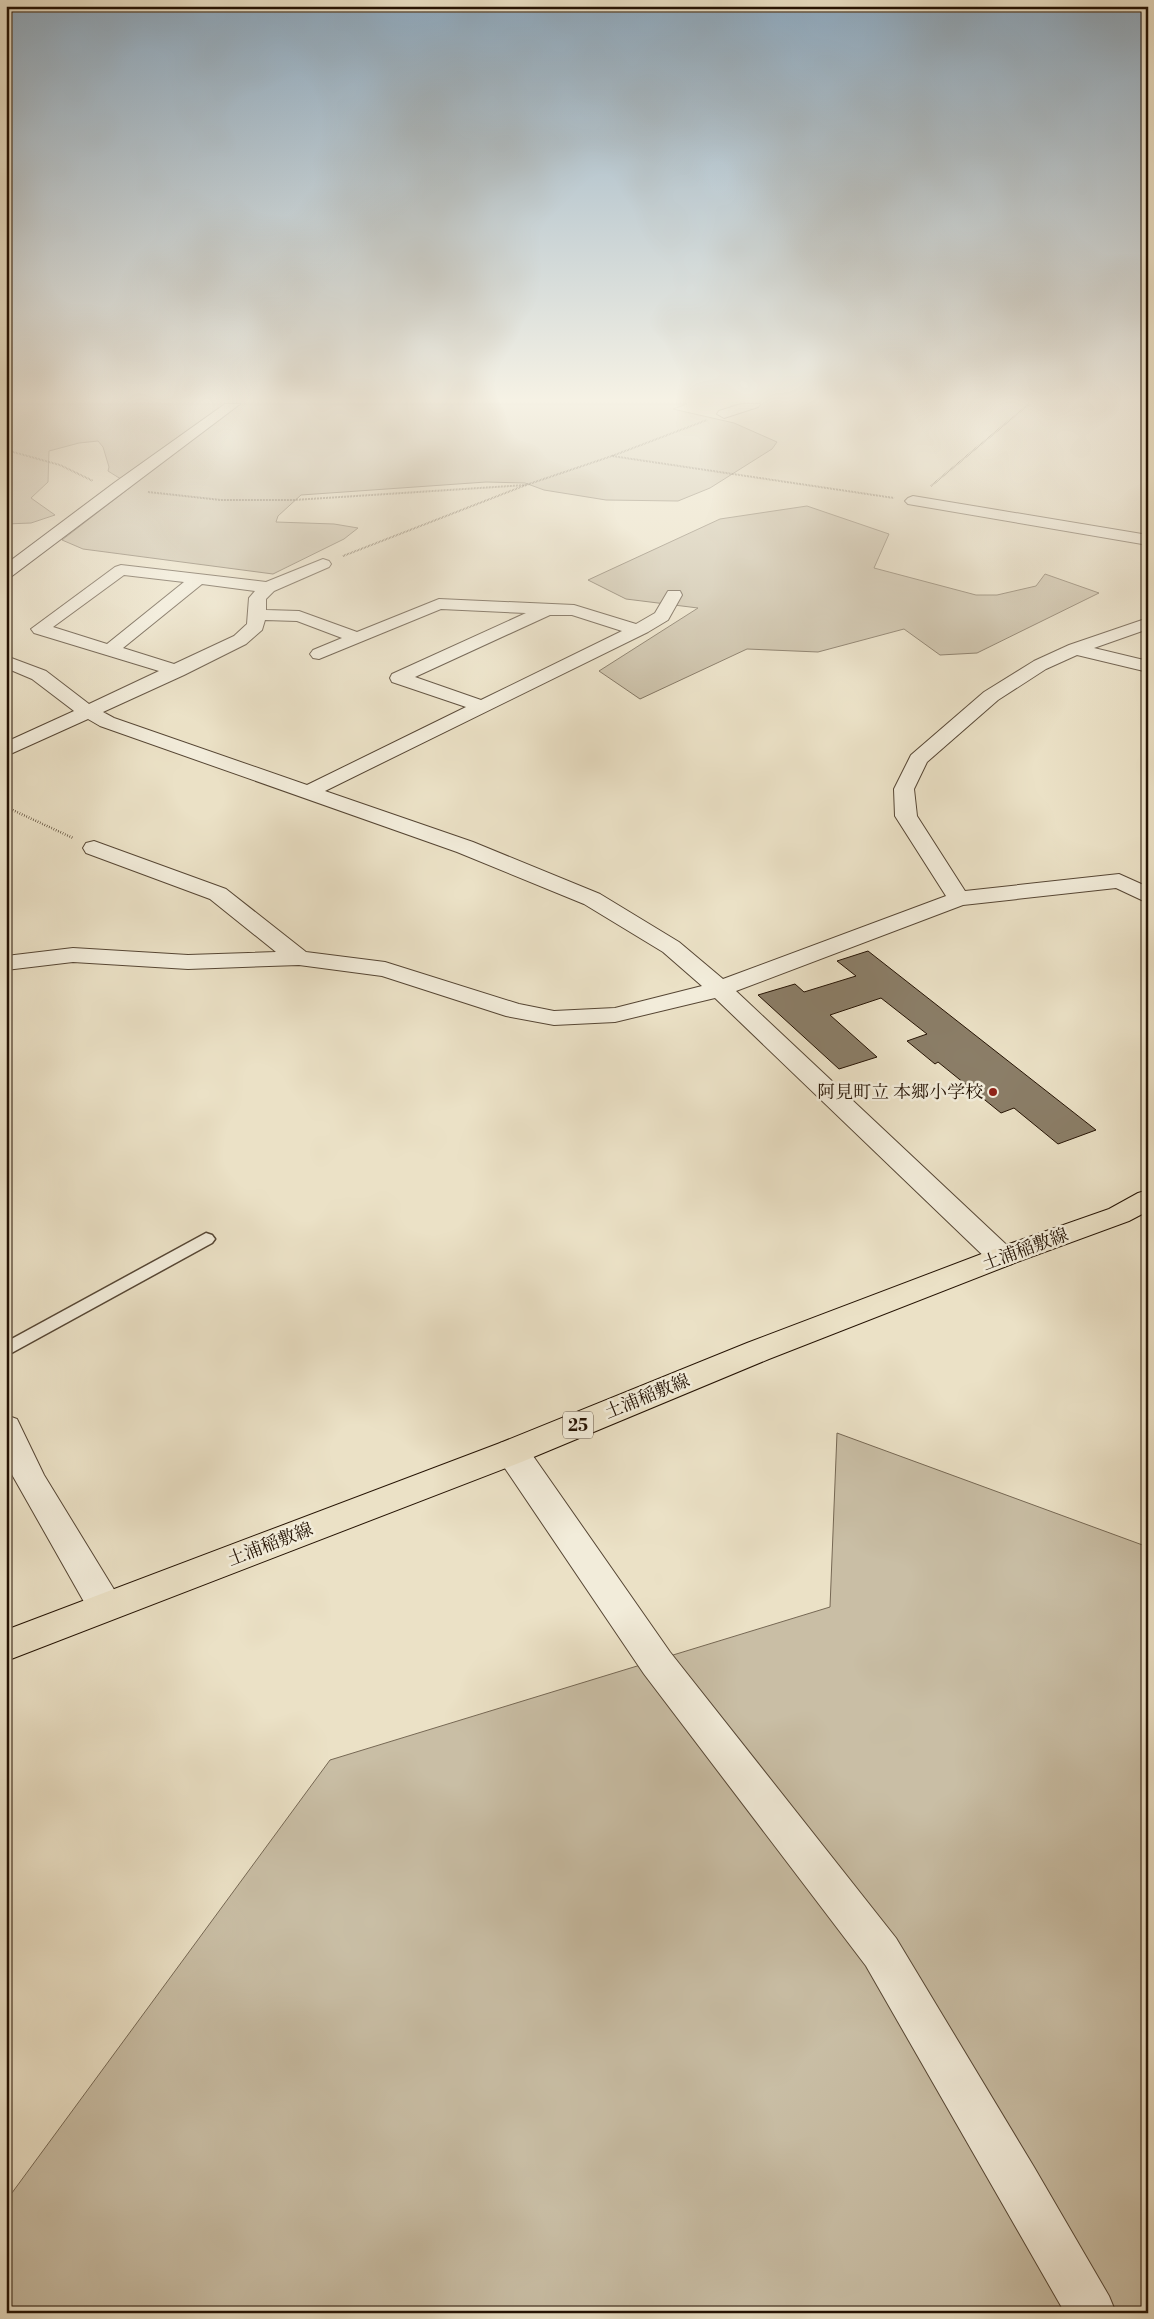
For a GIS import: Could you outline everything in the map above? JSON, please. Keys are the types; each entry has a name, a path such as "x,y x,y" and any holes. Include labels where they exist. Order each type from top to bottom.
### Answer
{"main road":[{"name":"土浦稲敷線","path":"6,1646 105,1606 512,1452 758,1351 1002,1257 1119,1215 1148,1200"}],"street":[{"path":"6,572 85,512"},
{"path":"981,512 1148,540"},
{"path":"6,750 178,671 240,640 256,626 258,598 268,587 323,564"},
{"path":"178,671 40,629 122,570 268,587"},
{"path":"110,650 198,579"},
{"path":"308,792 637,630 662,616 674,595"},
{"path":"319,654 439,604 574,610 637,630"},
{"path":"481,706 399,678 547,609"},
{"path":"257,615 299,616 358,638"},
{"path":"959,899 906,816 904,789 918,759 991,696 1040,665 1075,649 1148,622"},
{"path":"1075,649 1148,667"},
{"path":"6,661 39,675 89,712 107,722 465,847 592,899 671,947 720,988 1002,1257"},
{"path":"94,848 218,894 299,958"},
{"path":"6,962 73,955 188,962 299,958 385,969 515,1011 554,1018 615,1015 720,988 959,899 1119,882 1148,896"},
{"path":"6,1427 29,1478 105,1606"},
{"path":"512,1452 657,1663 881,1952 1018,2183 1092,2313"}],"lane":[{"path":"6,1350 206,1239"}],"path":[{"path":"323,564 456,512"},
{"path":"6,807 94,848"}],"shaded area":[{"path":"6,512 51,512 55,515 31,523 6,524"},
{"path":"98,512 282,512 276,522 334,524 358,528 344,539 273,574 83,549 62,540"},
{"path":"765,512 825,512 889,534 874,568 976,595 997,595 1036,586 1045,574 1099,593 977,653 940,655 904,629 818,652 747,649 640,699 599,671 698,608 626,599 588,580 720,519"},
{"path":"837,1433 1148,1547 1148,2313 6,2313 6,2201 330,1760 830,1607"}],"building":[{"path":"868,951 1096,1130 1058,1144 1014,1108 1001,1113 938,1062 935,1064 907,1041 927,1034 881,998 830,1015 877,1057 839,1069 758,995 795,984 804,992 856,976 837,961"}],"place":[{"name":"阿見町立 本郷小学校","path":"993,1092"}]}
